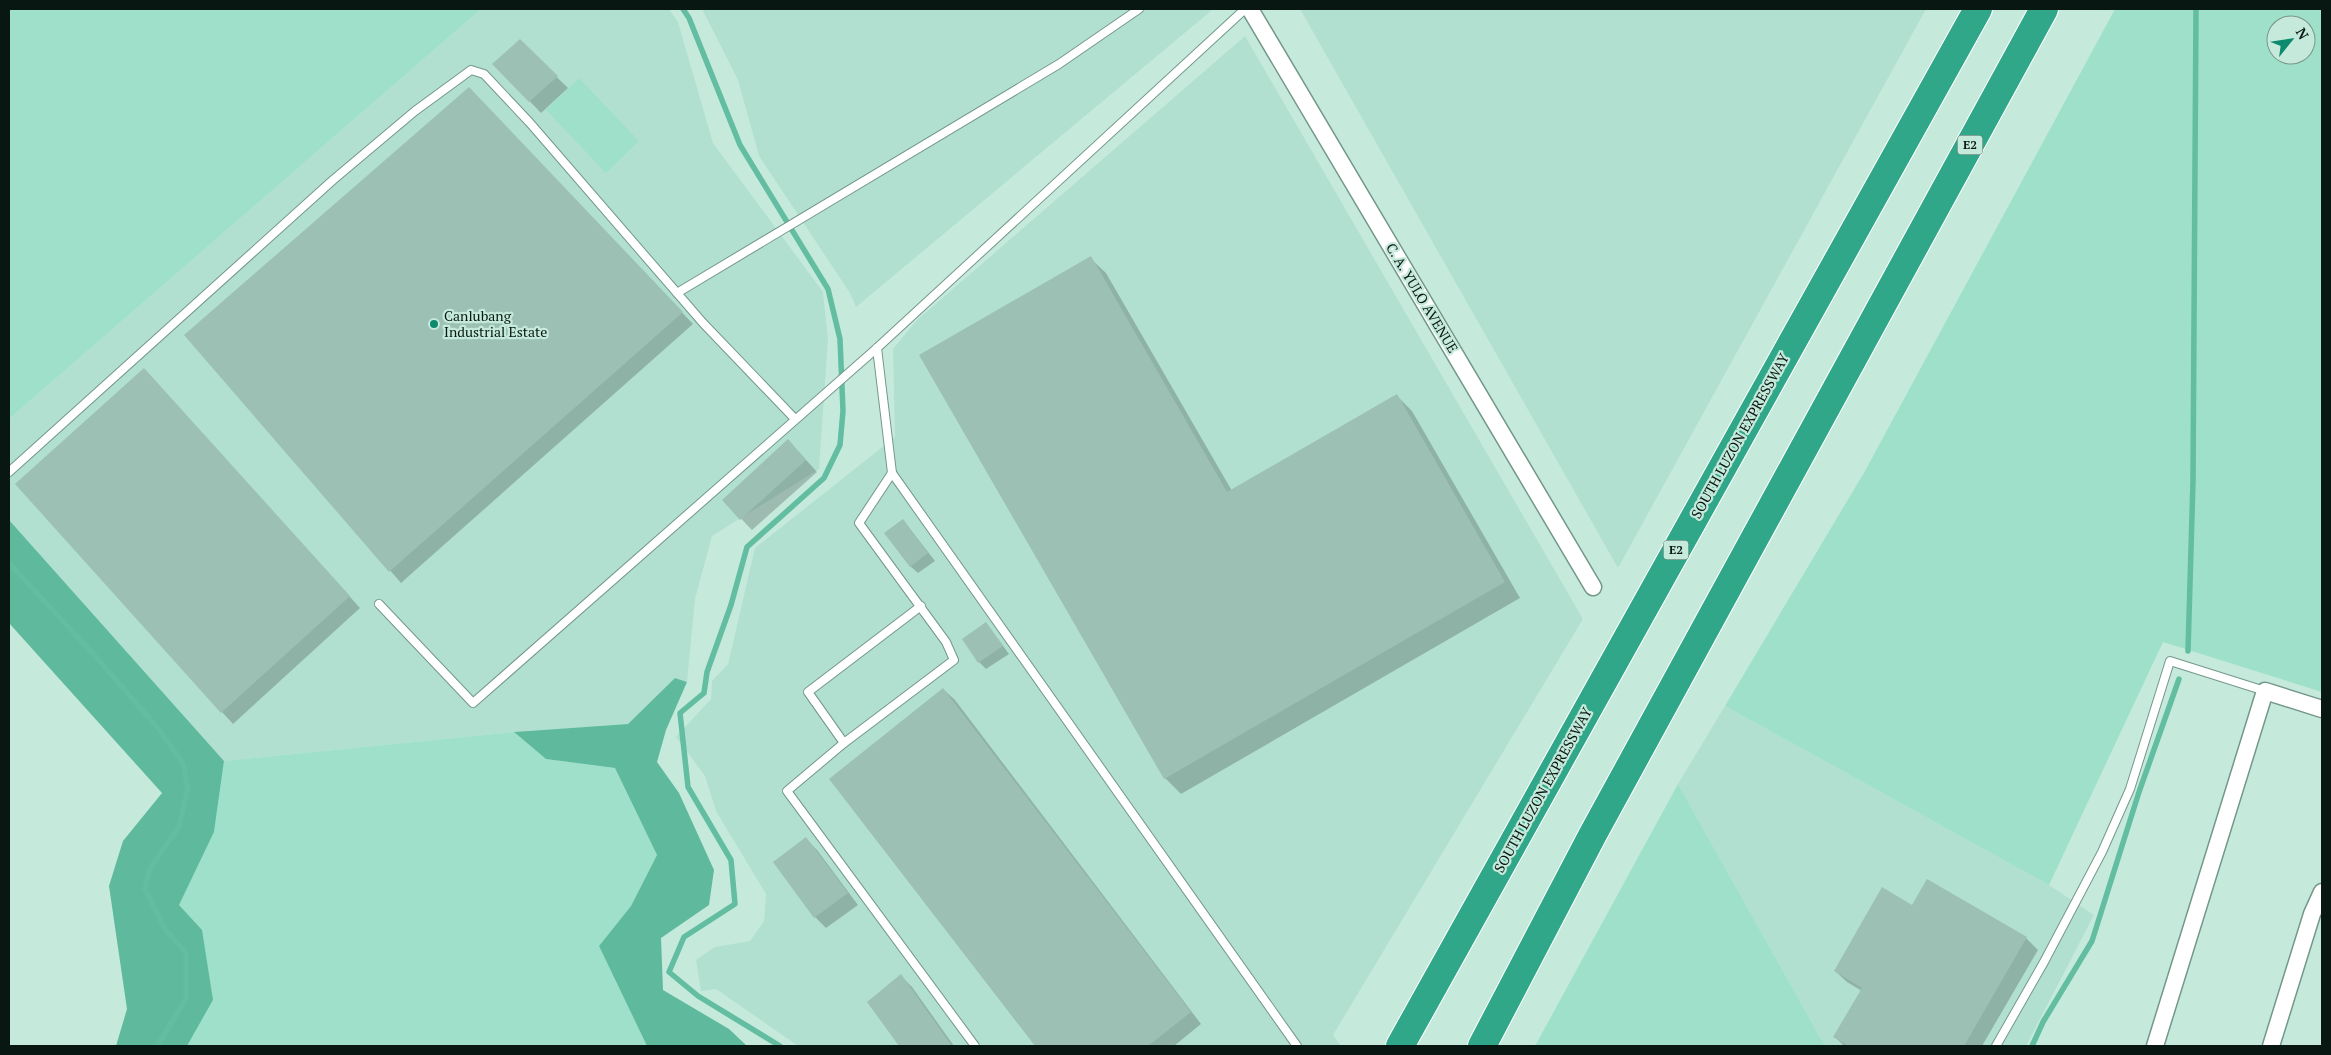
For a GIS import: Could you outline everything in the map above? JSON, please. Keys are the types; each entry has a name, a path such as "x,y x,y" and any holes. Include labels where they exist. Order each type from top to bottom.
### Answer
{"highway":[{"name":"SOUTH LUZON EXPRESSWAY","path":"1400,1046 1978,9"},
{"name":"E2","path":"1482,1046 1598,825 2044,9"}],"street":[{"name":"C. A. YULO AVENUE","path":"1250,9 1593,587"},
{"path":"2155,1046 2265,691 2322,709"},
{"path":"2271,1046 2312,914 2322,892"}],"lane":[{"path":"677,293 1059,64 1139,9"},
{"path":"379,604 473,703 877,348 1245,9"},
{"path":"9,472 326,186 415,111 469,71 484,74 530,122 677,293 795,419"},
{"path":"877,348 892,473 1297,1046"},
{"path":"892,473 859,523 946,642 954,660 844,742 788,791 975,1046"},
{"path":"844,742 808,692 921,606"},
{"path":"1996,1046 2044,962 2102,852 2130,789 2170,661 2265,691"}],"shaded area":[{"path":"9,9 481,9 9,419"},
{"path":"481,9 669,9 678,22 713,143 823,292 828,339 819,469 712,536 695,599 687,682 675,678 628,724 514,732 224,761 9,520 9,419"},
{"path":"702,9 1210,9 1211,11 856,307 850,293 759,156 738,80"},
{"path":"1300,9 1926,9 1618,568"},
{"path":"2115,9 2322,9 2322,692 2163,642 2049,885 1725,706 1865,471"},
{"path":"1245,36 1583,619 1333,1035 1341,1046 798,1046 716,989 701,991 696,960 715,947 750,941 764,921 766,894 716,811 705,776 676,737 711,699 712,681 728,664 755,548 895,437 893,349 917,320"},
{"path":"579,78 639,141 606,173 546,110"},
{"path":"1725,706 2049,885 2094,915 2026,1046 1825,1046 1678,784"},
{"path":"514,732 546,759 615,768 657,855 631,906 599,946 647,1046 187,1046 213,1000 178,906 214,832 224,761"},
{"path":"1678,784 1825,1046 1535,1046"}],"green space":[{"path":"9,520 224,761 214,832 179,905 202,930 213,1000 187,1046 116,1046 127,1009 109,886 123,841 162,793 9,623"},
{"path":"675,678 687,682 666,730 657,762 679,793 714,870 709,905 661,938 663,990 729,1029 747,1046 647,1046 599,946 631,906 657,855 615,768 546,759 514,732 628,724"}],"building":[{"path":"520,39 558,76 529,102 492,64"},
{"name":"Canlubang Industrial Estate","path":"469,87 683,312 389,572 184,335"},
{"path":"1091,256 1227,492 1397,394 1505,582 1164,779 919,355"},
{"path":"144,368 350,596 221,713 15,484"},
{"path":"788,439 806,460 740,520 722,500"},
{"path":"903,519 928,553 910,567 884,533"},
{"path":"986,622 1003,646 978,663 962,639"},
{"path":"943,688 1191,1012 1148,1046 1035,1046 829,779"},
{"path":"806,837 848,893 814,918 773,862"},
{"path":"1927,879 2027,937 1964,1046 1849,1046 1833,1037 1862,988 1834,971 1882,887 1912,905"},
{"path":"901,974 952,1046 899,1046 867,1002"}],"waterway":[{"path":"683,9 689,18 740,145 828,289 840,339 843,411 840,445 824,478 747,547 731,605 707,672 704,693 680,713 688,787 731,860 735,904 684,937 669,972 698,996 780,1046"},
{"path":"2188,651 2193,481 2196,9"},
{"path":"9,563 96,657 157,727 183,763 188,788 179,827 150,868 145,889 165,929 186,953 186,999 157,1046"},
{"path":"2032,1046 2043,1022 2092,941 2139,792 2179,679"}],"place":[{"name":"Canlubang Industrial Estate","path":"434,324"}]}
